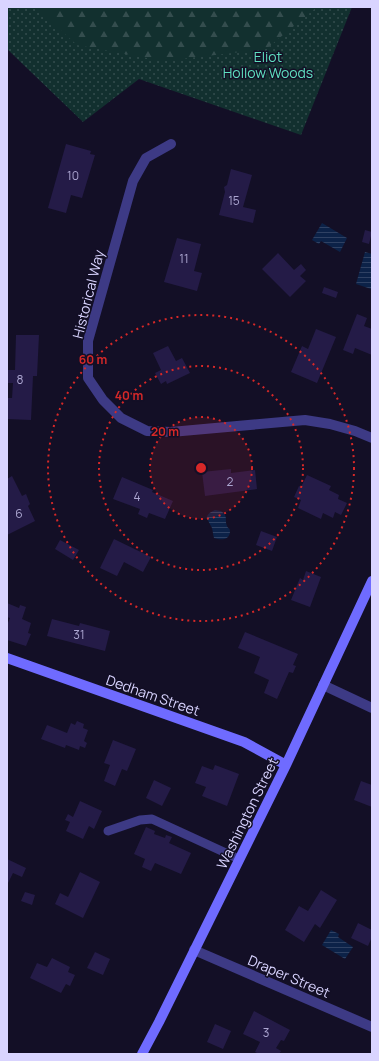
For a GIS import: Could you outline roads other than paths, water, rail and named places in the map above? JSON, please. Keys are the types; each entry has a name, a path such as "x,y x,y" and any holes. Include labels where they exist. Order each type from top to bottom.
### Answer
{"main road":[{"name":"Washington Street","path":"142,1054 286,765 372,581"},
{"name":"Dedham Street","path":"7,658 244,742 286,765"}],"street":[{"name":"Historical Way","path":"171,144 146,158 133,181 88,341 88,378 103,400 121,418 147,431 171,432 305,420 330,424 355,431 372,438"},
{"path":"323,685 372,708"},
{"name":"Draper Street","path":"194,950 372,1027"}],"lane":[{"path":"108,831 140,820 152,819 239,859"}],"water":[{"path":"322,223 347,238 340,252 321,241 319,244 312,240"},
{"path":"365,252 372,254 371,289 356,284"},
{"path":"215,510 221,511 226,517 226,524 230,529 230,532 226,538 214,538 207,516"},
{"path":"331,930 339,934 338,937 353,947 345,959 322,945"}],"park label":[{"name":"Eliot Hollow Woods","path":"268,64"}]}
